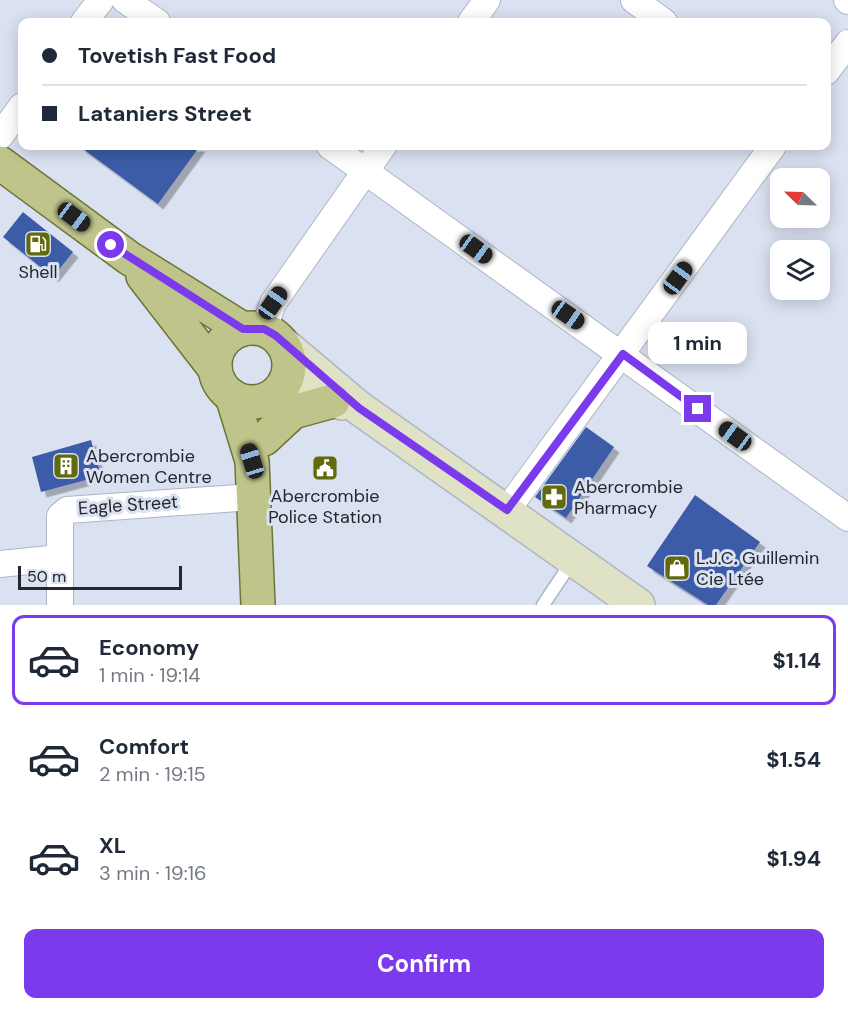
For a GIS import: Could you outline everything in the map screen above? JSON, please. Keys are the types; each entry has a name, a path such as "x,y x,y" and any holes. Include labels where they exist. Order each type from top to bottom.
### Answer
{"main road":[{"path":"0,163 129,258 264,334 346,404 507,510 638,605"},
{"path":"129,258 215,369 220,384 232,396 258,450"},
{"path":"215,369 219,348 225,339 264,334"},
{"path":"258,605 252,497 258,450 277,392 286,380 290,362 264,334"},
{"path":"232,396 253,402 277,392 346,404"},
{"path":"258,450 293,412 346,404"}],"street":[{"path":"87,18 101,0"},
{"path":"125,0 151,18"},
{"path":"474,18 487,0"},
{"path":"634,0 659,18"},
{"path":"831,65 848,43"},
{"path":"0,136 18,111"},
{"path":"336,150 623,354 848,518"},
{"path":"264,334 273,303 380,150"},
{"path":"507,510 770,150"},
{"name":"Eagle Street","path":"60,605 60,516 67,510 252,497"},
{"path":"0,564 59,558"}],"lane":[{"path":"543,605 574,559"}],"building":[{"path":"84,150 197,150 158,204"},
{"name":"Shell","path":"23,212 73,252 53,277 3,237"},
{"path":"586,427 614,447 566,518 535,497"},
{"name":"Abercrombie Women Centre","path":"91,440 101,476 41,492 32,457"},
{"path":"695,495 760,542 716,605 708,605 647,566"}],"place":[{"name":"Shell","path":"38,244"},
{"name":"Abercrombie Women Centre","path":"66,466"},
{"name":"Abercrombie Police Station","path":"325,468"},
{"name":"Abercrombie Pharmacy","path":"554,497"},
{"name":"L.J.C. Guillemin Cie Ltée","path":"677,568"}],"route":[{"path":"111,245 243,329 254,327 275,335 359,408 507,510 623,354 698,409"}]}
